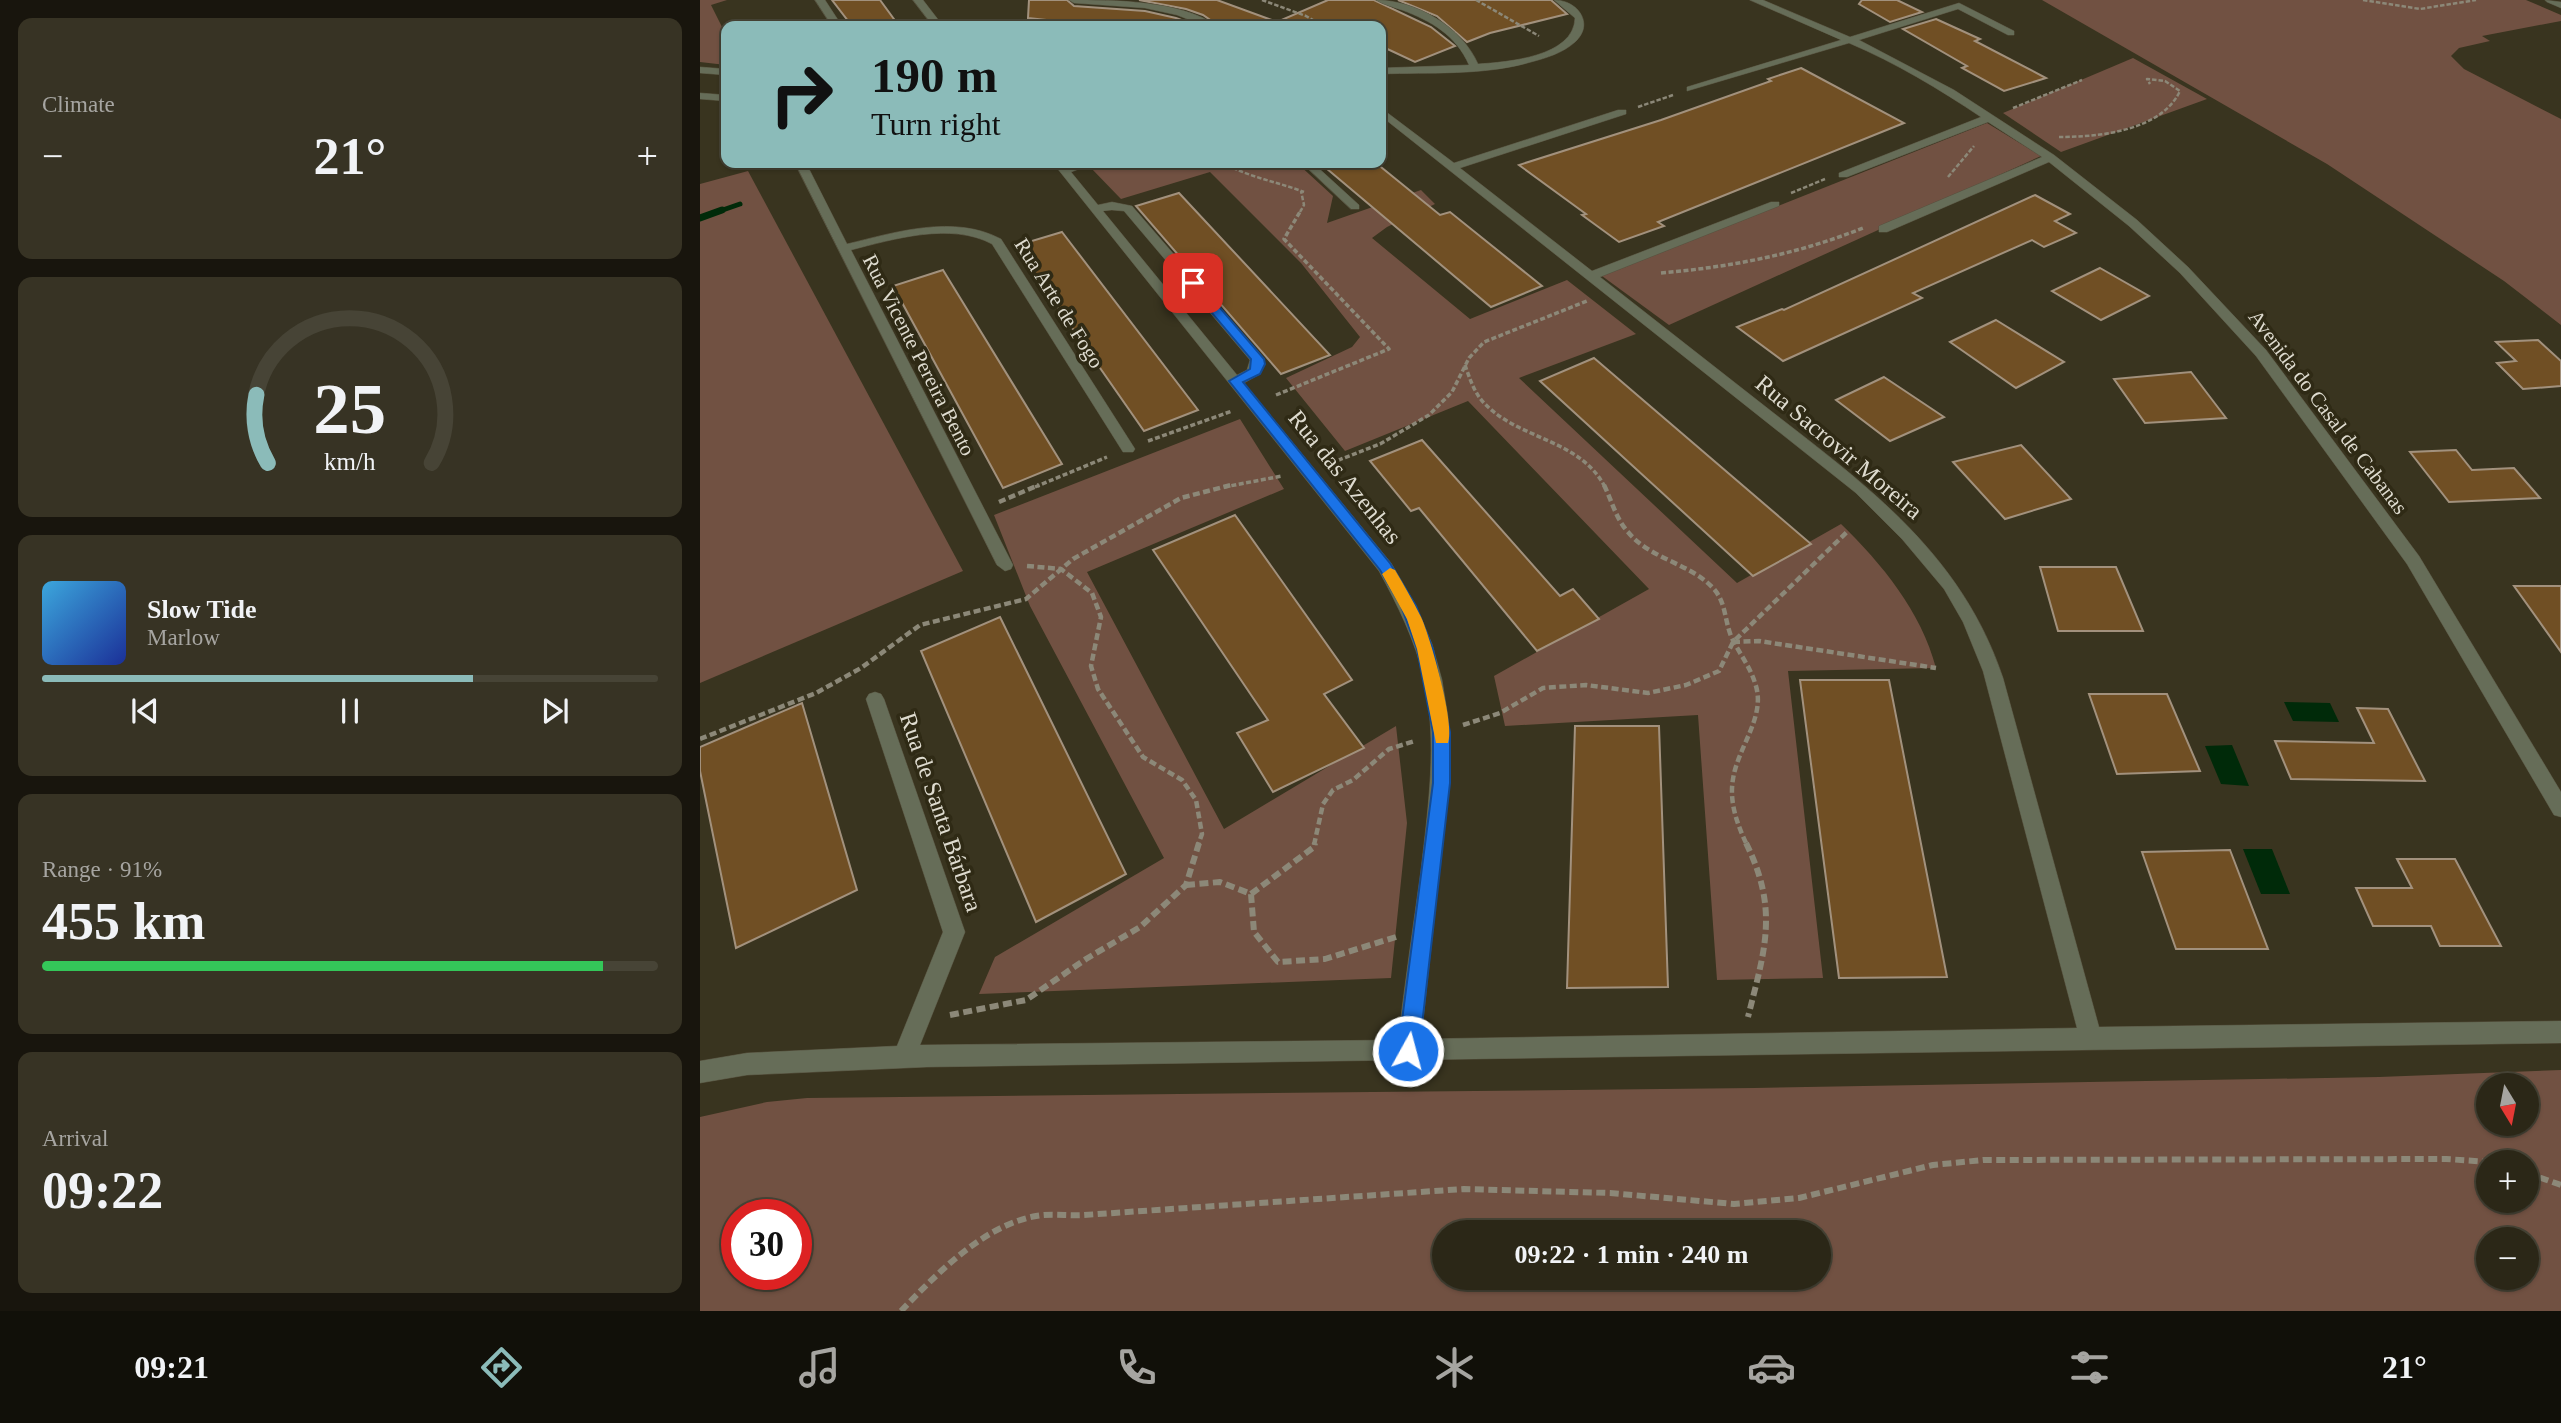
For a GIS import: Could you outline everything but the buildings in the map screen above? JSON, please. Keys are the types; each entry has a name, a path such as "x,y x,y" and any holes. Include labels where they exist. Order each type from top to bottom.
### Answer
{"street":[{"path":"820,0 834,21"},
{"path":"918,0 934,21"},
{"path":"1074,0 1160,9 1201,21"},
{"path":"1381,0 1453,34 1468,50 1474,66"},
{"path":"1386,71 1533,60 1561,49 1572,40 1580,20 1570,6 1559,0"},
{"name":"Avenida do Casal de Cabanas","path":"1755,0 1849,38 1911,69 1991,117 2050,157 2159,245 2261,354 2413,560 2561,809"},
{"path":"2550,0 2561,5"},
{"path":"1691,89 1959,6 2011,33"},
{"path":"700,70 721,72"},
{"path":"700,96 721,98"},
{"path":"1452,167 1622,112"},
{"name":"Rua Sacrovir Moreira","path":"1386,115 1861,489 1916,542 1973,622 1994,678 2091,1038"},
{"path":"1843,175 1991,117"},
{"path":"1878,226 2050,157"},
{"name":"Rua Vicente Pereira Bento","path":"802,168 1005,565"},
{"name":"Rua das Azenhas","path":"1062,168 1385,566 1402,592 1425,649 1442,732 1441,783 1408,1051"},
{"path":"1313,168 1355,207"},
{"path":"1591,276 1775,204"},
{"path":"1096,209 1112,206 1128,208 1257,359 1259,364 1256,371 1236,381"},
{"name":"Rua Arte de Fogo","path":"842,249 886,238 929,233 966,232 990,236 997,242 1128,449"},
{"name":"Rua de Santa Bárbara","path":"875,699 954,932 903,1058"},
{"path":"700,1072 747,1064 903,1058 2561,1032"}],"path":[{"path":"1262,0 1314,21"},
{"path":"1476,0 1561,49"},
{"path":"2363,0 2420,9 2476,0"},
{"path":"2020,136 2069,138 2107,133 2141,122 2170,108 2180,91 2172,83 2157,78 2147,79 2150,84"},
{"path":"1944,180 1971,151 1991,117 2082,80"},
{"path":"1640,106 1666,97"},
{"path":"1233,168 1248,176 1284,184 1312,195 1343,195"},
{"path":"1775,204 1776,199 1833,176 1843,175"},
{"path":"1254,404 1389,349 1284,239 1304,205 1301,191"},
{"path":"1657,273 1712,268 1788,254 1878,226"},
{"path":"700,739 816,693 861,668 920,625 1026,599 1073,559 1181,498 1247,481 1308,472 1393,438 1421,420 1451,394 1475,348 1610,292"},
{"path":"1465,365 1469,384 1482,404 1504,420 1557,444 1587,463 1599,474 1620,523 1630,535 1655,554 1691,572 1716,590 1723,600 1726,624 1754,678 1760,704 1738,756 1732,796 1740,833 1764,887 1767,928 1742,1045"},
{"path":"1251,894 1300,861 1314,847 1324,804 1333,790 1353,780 1389,749 1500,713 1543,688 1586,685 1648,693 1686,685 1719,671 1733,642 1848,530"},
{"path":"919,1017 958,1014 1026,1000 1086,958 1140,927 1186,885 1202,834 1196,800 1182,780 1143,757 1098,689 1091,666 1101,617 1092,593 1061,569 1005,565"},
{"path":"1733,642 1759,641 1936,668"},
{"path":"1186,885 1216,880 1231,883 1251,894"},
{"path":"1251,894 1251,916 1257,942 1278,962 1313,964 1339,958 1424,927"},
{"path":"901,1311 928,1282 986,1237 1034,1216 1084,1215 1464,1189 1610,1193 1734,1204 1799,1198 1933,1165 1983,1160 2446,1158 2476,1161"},
{"path":"2539,1177 2561,1185"}],"shaded area":[{"path":"700,0 727,0 711,5 721,25 721,64 700,62"},
{"path":"2042,0 2526,0 2561,15 2561,21 2482,36 2490,41 2459,48 2451,56 2464,69 2561,119 2561,325 2504,281 2327,164"},
{"path":"2133,58 2207,99 2061,152 2003,113"},
{"path":"1987,123 2041,156 1669,325 1602,276"},
{"path":"1091,168 1302,168 1333,196 1327,223 1421,190 1435,204 1387,227 1372,238 1470,319 1567,280 1636,334 1519,378 1737,583 1841,524 1871,555 1898,590 1921,627 1936,668 1788,671 1823,978 1717,980 1698,715 1505,726 1494,676 1649,589 1468,401 1345,451 1286,378 1352,347 1360,337 1301,263 1210,172 1121,199"},
{"path":"748,171 963,571 700,683 700,184"},
{"path":"1240,419 1284,489 1087,572 1224,829 1396,726 1407,823 1391,978 979,994 995,957 1164,858 1030,606 994,515"},
{"path":"2284,702 2330,703 2339,722 2293,721"},
{"path":"2232,745 2249,786 2221,784 2205,746"},
{"path":"2243,849 2272,849 2290,894 2261,894"},
{"path":"2561,1070 2561,1311 700,1311 700,1117 767,1102 807,1098 1754,1088 2476,1073 2476,1136 2539,1136 2539,1073 2483,1073"}],"waterway":[{"path":"717,212 740,204"},
{"path":"700,218 722,210"}],"slow traffic":[{"path":"1390,574 1402,592 1425,649 1433,679 1442,738"}],"route":[{"path":"1193,283 1257,359 1259,364 1256,371 1236,381 1385,566 1402,592 1425,649 1442,732 1441,783 1408,1051"}]}
